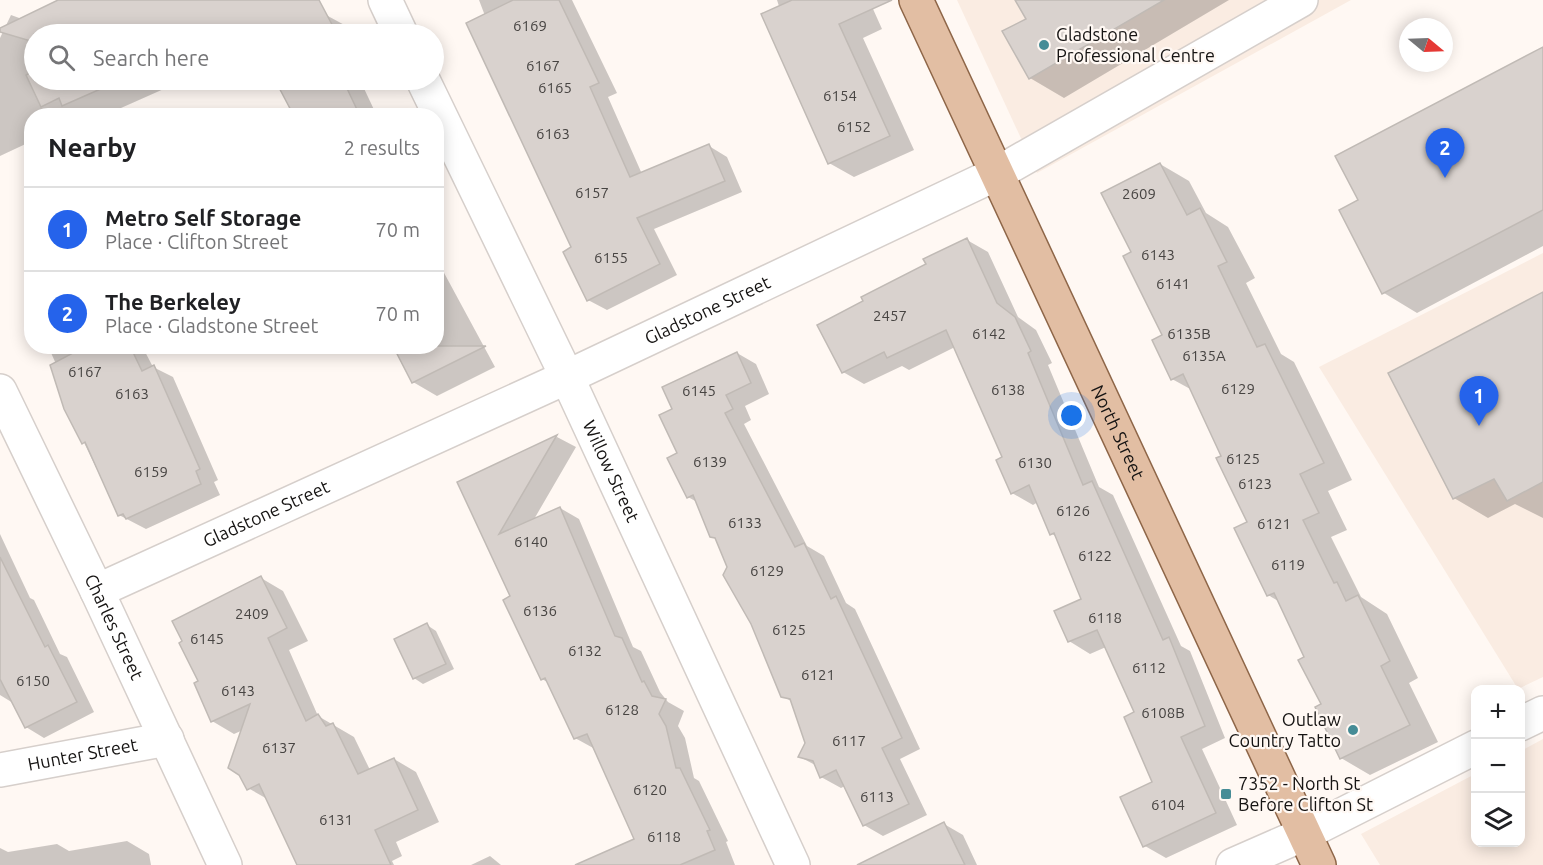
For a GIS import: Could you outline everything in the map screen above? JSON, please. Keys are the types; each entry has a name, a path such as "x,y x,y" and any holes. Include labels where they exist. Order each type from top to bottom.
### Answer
{"main road":[{"name":"North Street","path":"916,0 1319,865"}],"street":[{"path":"385,0 396,24"},
{"name":"Gladstone Street","path":"98,591 567,377 998,172 1301,0"},
{"name":"Willow Street","path":"428,90 437,108"},
{"name":"Willow Street","path":"444,123 567,377 793,865"},
{"name":"Charles Street","path":"0,391 98,591 225,865"},
{"path":"1525,722 1543,713"},
{"name":"Hunter Street","path":"0,770 166,740"},
{"path":"1233,865 1304,834 1471,750"}],"shaded area":[{"path":"957,0 1351,0 1037,173"},
{"path":"1543,253 1543,677 1525,686 1516,685 1319,367"},
{"path":"1543,739 1543,865 1380,865 1361,834 1471,776 1471,847 1525,847 1525,749"}],"building":[{"path":"58,0 319,0 332,24 24,24 24,39 0,32 0,28"},
{"path":"513,0 559,0 599,83 590,87 630,177 709,144 725,181 637,218 660,264 587,301 563,252 571,247 466,23"},
{"path":"792,0 892,0 839,24 890,136 828,164 761,14"},
{"name":"Gladstone Professional Centre","path":"1015,0 1164,0 1029,79 1002,31 1026,19"},
{"path":"1543,47 1543,210 1382,294 1339,210 1358,200 1335,156"},
{"path":"33,90 98,90 62,106 59,98 41,107"},
{"path":"280,90 348,90 356,108 290,108"},
{"path":"1160,163 1187,215 1200,208 1227,262 1218,266 1257,347 1265,344 1324,463 1300,474 1319,513 1303,520 1334,583 1337,582 1346,601 1358,595 1390,661 1381,666 1410,725 1340,759 1315,707 1321,704 1298,660 1304,657 1274,593 1267,596 1234,528 1247,522 1216,458 1221,456 1183,374 1171,380 1152,340 1162,335 1123,256 1131,252 1101,193"},
{"path":"967,238 997,303 1015,317 1031,351 1028,353 1083,485 1092,481 1163,640 1169,637 1205,726 1181,737 1216,813 1143,847 1120,797 1152,782 1124,717 1134,712 1097,630 1068,642 1054,611 1081,599 1054,533 1050,535 1029,485 1011,494 996,460 1002,457 946,330 887,358 884,352 842,373 817,325 863,301 861,297 926,264 923,259"},
{"path":"1543,292 1543,482 1507,501 1494,479 1453,499 1388,373"},
{"path":"444,346 486,346 412,383 397,354 444,354"},
{"path":"737,352 751,383 726,395 733,409 725,413 795,547 804,543 831,599 836,596 902,738 882,748 909,804 863,826 836,770 820,778 813,761 798,757 805,743 790,699 781,697 751,624 723,575 727,567 715,538 710,537 693,495 687,498 667,458 677,453 659,415 672,409 662,387"},
{"path":"71,354 134,354 142,371 154,365 200,469 196,471 201,484 126,519 123,514 118,516 85,442 82,444 64,409 50,365"},
{"path":"557,435 499,534 560,507 615,636 622,638 642,682 644,681 652,696 666,699 659,714 666,726 676,768 680,768 710,830 707,831 715,850 680,865 575,865 634,839 587,734 574,739 545,678 541,680 503,600 510,596 457,482"},
{"path":"0,557 45,647 48,645 77,702 25,728 0,679"},
{"path":"261,576 287,628 268,638 306,721 318,714 326,726 333,723 358,774 394,758 418,810 375,830 391,865 297,865 259,784 247,790 239,775 228,768 250,704 211,722 194,683 198,681 179,643 182,641 172,621"},
{"path":"427,623 446,664 413,679 394,639"},
{"path":"944,822 965,865 857,865"}],"place":[{"name":"Gladstone Professional Centre","path":"1044,45"},
{"name":"The Berkeley","path":"1445,178"},
{"name":"Metro Self Storage","path":"1479,426"},
{"name":"Outlaw Country Tatto","path":"1353,730"},
{"name":"7352 - North St Before Clifton St","path":"1226,794"}]}
